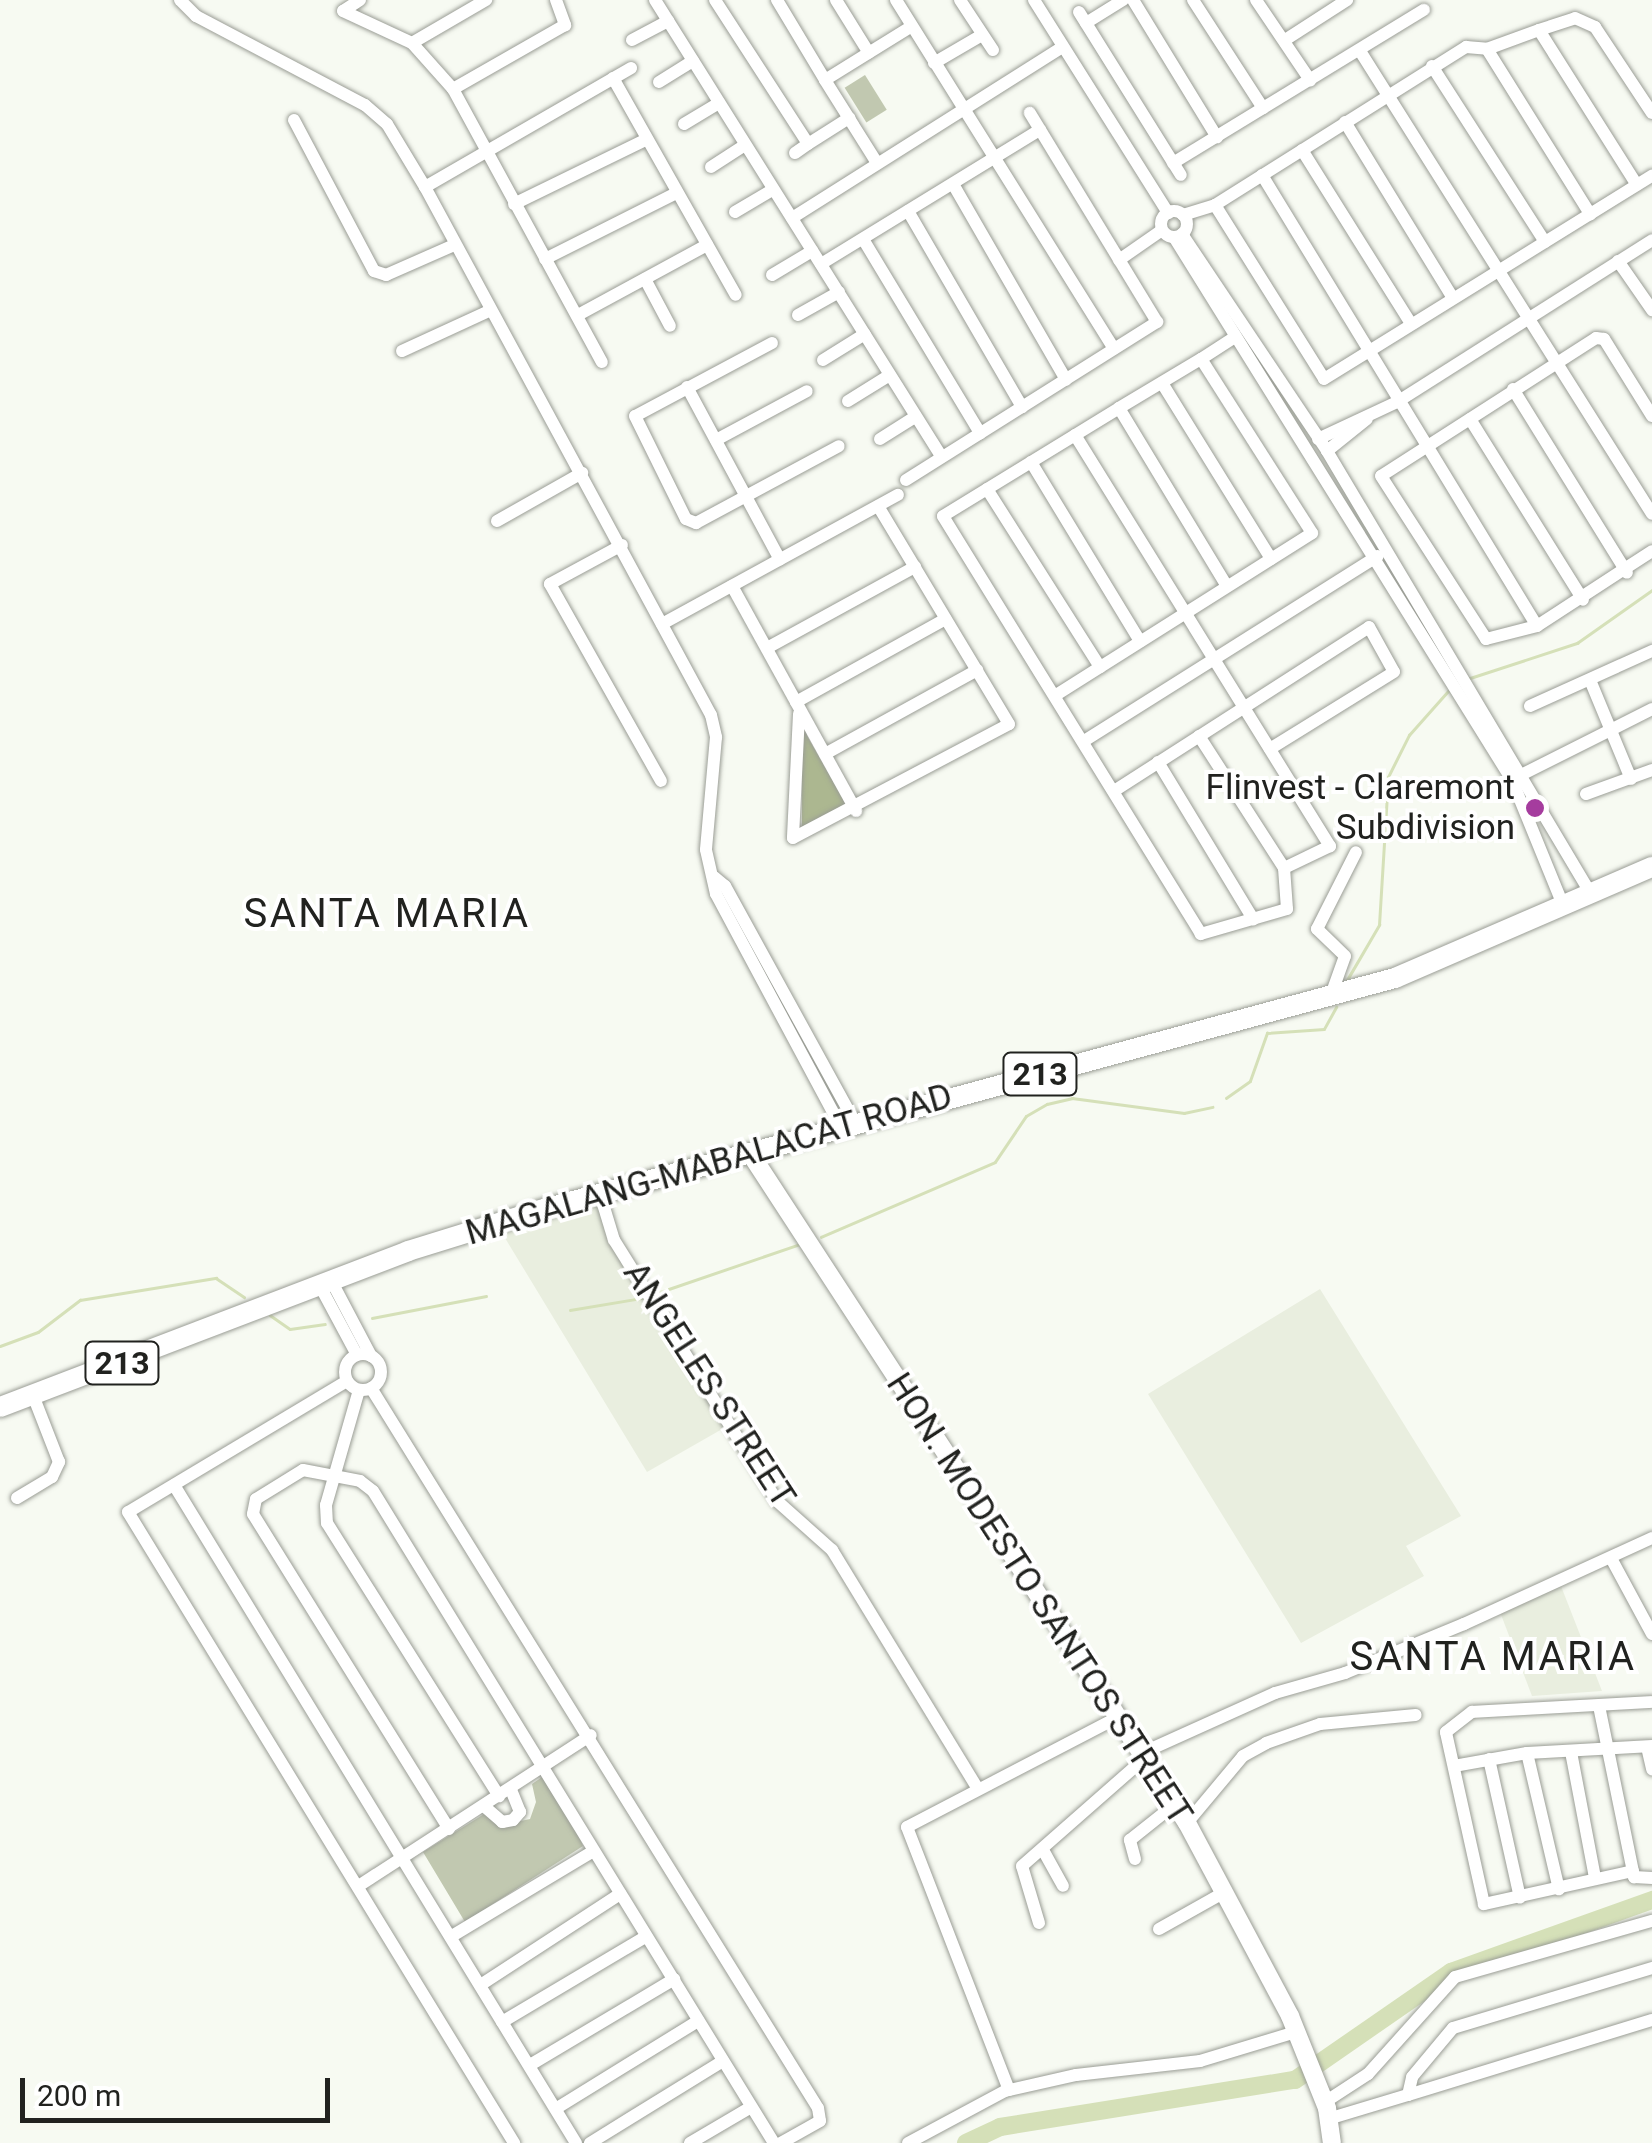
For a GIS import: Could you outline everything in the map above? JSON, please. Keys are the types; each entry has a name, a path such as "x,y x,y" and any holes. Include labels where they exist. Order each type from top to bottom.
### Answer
{"main road":[{"name":"MAGALANG-MABALACAT ROAD","path":"0,1407 329,1290 408,1252 750,1153 842,1113 1395,978 1652,868"}],"street":[{"path":"180,0 196,16 365,105 387,124 622,545 715,725 706,850 716,894 842,1113"},
{"path":"343,10 360,0"},
{"path":"412,43 486,0"},
{"path":"453,89 565,24 556,0"},
{"path":"656,0 941,456"},
{"path":"715,0 808,144"},
{"path":"777,0 878,162"},
{"path":"836,0 870,53"},
{"path":"896,0 1114,349"},
{"path":"960,0 992,50"},
{"path":"1034,0 1168,213 1172,233 1372,560 1436,648 1515,777 1578,866 1591,894"},
{"path":"1123,0 1082,17 1177,169 1217,136 1424,10"},
{"path":"1133,0 1217,136"},
{"path":"1193,0 1263,108"},
{"path":"1256,0 1310,80"},
{"path":"1284,40 1347,0"},
{"path":"329,1 412,43 453,89 602,362"},
{"path":"1168,213 1183,215 1214,205 1386,92 1466,47 1487,49 1575,18 1595,27 1652,113"},
{"path":"632,40 668,21"},
{"path":"825,80 912,26"},
{"path":"1539,30 1638,185"},
{"path":"934,62 982,35"},
{"path":"792,218 1062,47"},
{"path":"1487,49 1590,214"},
{"path":"1360,51 1501,268 1652,514"},
{"path":"658,82 692,61"},
{"path":"1432,66 1544,242"},
{"path":"424,188 631,68"},
{"path":"612,78 674,194 736,295"},
{"path":"684,124 719,103"},
{"path":"906,480 1158,322 1030,112"},
{"path":"795,153 849,118"},
{"path":"294,120 374,271 386,276 452,246"},
{"path":"1345,122 1453,298"},
{"path":"822,264 1040,130"},
{"path":"514,204 646,140"},
{"path":"711,167 745,146"},
{"path":"1302,150 1411,324"},
{"path":"1262,175 1424,448 1537,626"},
{"path":"1214,205 1321,378 1652,176"},
{"path":"953,184 1066,380"},
{"path":"735,212 772,190"},
{"path":"545,259 674,194"},
{"path":"908,211 1022,407"},
{"path":"1119,260 1172,233 1183,215"},
{"path":"1172,233 1323,445 1386,551 1436,648"},
{"path":"863,238 980,433"},
{"path":"1323,445 1652,240"},
{"path":"578,315 707,246"},
{"path":"772,275 812,251"},
{"path":"1618,260 1652,310"},
{"path":"645,279 670,326"},
{"path":"798,316 839,292"},
{"path":"402,352 489,311"},
{"path":"824,360 865,334"},
{"path":"1199,736 1284,868 1287,909 1200,934 943,516 1235,337"},
{"path":"1652,416 1601,337 1555,360 1381,479 1481,638 1537,626 1626,573 1652,551"},
{"path":"772,342 639,410 634,423 691,523 839,446"},
{"path":"1056,695 1312,533 1201,359"},
{"path":"848,401 890,375"},
{"path":"1162,383 1271,558"},
{"path":"687,387 780,560"},
{"path":"1513,389 1626,573"},
{"path":"716,440 808,391"},
{"path":"1119,408 1227,586"},
{"path":"880,439 916,418"},
{"path":"1470,419 1583,600"},
{"path":"1075,435 1330,846 1284,868"},
{"path":"1031,462 1140,641"},
{"path":"496,522 582,472"},
{"path":"987,490 1100,666"},
{"path":"662,624 898,494"},
{"path":"797,708 789,836 798,838 1009,724 878,506"},
{"path":"622,545 544,587 661,781"},
{"path":"1084,741 1386,551"},
{"path":"768,648 914,567"},
{"path":"732,586 856,810"},
{"path":"797,708 946,618"},
{"path":"1114,791 1368,626 1394,672 1270,749"},
{"path":"1530,706 1652,652"},
{"path":"825,754 977,670"},
{"path":"1590,680 1631,779"},
{"path":"1515,777 1652,709"},
{"path":"1158,762 1252,919"},
{"path":"1586,794 1652,770"},
{"path":"1515,777 1563,905"},
{"path":"1330,995 1343,949 1323,940 1317,929 1356,852"},
{"path":"1551,877 1578,866"},
{"name":"HON. MODESTO SANTOS STREET","path":"750,1153 1187,1823 1296,2032 1324,2103 1332,2143"},
{"name":"ANGELES STREET","path":"600,1194 614,1240 768,1487 832,1550 976,1786"},
{"path":"329,1290 364,1355 381,1375 128,1512 360,1885 514,2143"},
{"path":"364,1355 345,1368 591,1735 818,2108 820,2120 777,2143 751,2108 592,1852 374,1491 334,1474 304,1470 256,1500 253,1514 449,1829"},
{"path":"359,1386 334,1474 327,1523 520,1812 513,1820 502,1822 486,1808"},
{"path":"17,1498 52,1477 59,1462 34,1398"},
{"path":"174,1485 405,1856 576,2143"},
{"path":"1039,1922 1022,1866 1144,1756 1275,1693 1344,1673 1612,1560 1652,1538"},
{"path":"1612,1560 1652,1634"},
{"path":"1632,1871 1484,1904 1446,1732 1472,1712 1652,1702"},
{"path":"1599,1706 1632,1871 1637,1880 1652,1878"},
{"path":"1187,1823 1242,1756 1266,1744 1320,1724 1416,1715"},
{"path":"1009,2090 907,1827 976,1786 1118,1717"},
{"path":"360,1885 486,1808 591,1735"},
{"path":"1454,1766 1527,1753 1649,1747 1652,1769"},
{"path":"1571,1752 1595,1878"},
{"path":"1527,1753 1559,1889"},
{"path":"1489,1759 1520,1898"},
{"path":"1135,1859 1130,1840 1174,1805"},
{"path":"1043,1850 1063,1886"},
{"path":"452,1936 592,1852"},
{"path":"1159,1929 1224,1892"},
{"path":"482,1984 620,1894"},
{"path":"1324,2103 1368,2074 1456,1977 1652,1921"},
{"path":"502,2022 645,1937"},
{"path":"1408,2095 1412,2077 1453,2028 1652,1968"},
{"path":"530,2065 674,1980"},
{"path":"557,2108 698,2020"},
{"path":"1324,2103 1408,2095 1652,2020"},
{"path":"908,2143 1009,2090 1200,2061 1296,2032"},
{"path":"590,2143 724,2061"},
{"path":"690,2143 751,2108"}],"shaded area":[{"path":"599,1204 611,1245 724,1428 647,1472 502,1233"},
{"path":"1320,1289 1461,1516 1406,1546 1424,1576 1301,1643 1148,1394"},
{"path":"1561,1586 1602,1691 1532,1696 1500,1612"}],"green space":[{"path":"865,75 887,110 866,122 845,88"},
{"path":"802,727 849,809 802,831"},
{"path":"551,1771 583,1846 465,1922 423,1852 489,1811 511,1823 530,1819 536,1802 532,1784"}],"waterway":[{"path":"1467,679 1577,643 1652,590"},
{"path":"1347,980 1379,925 1388,777 1409,735 1448,691"},
{"path":"1226,1098 1250,1081 1267,1033 1324,1029 1336,1007"},
{"path":"821,1237 995,1162 1026,1116 1047,1104 1072,1098 1184,1113 1212,1107"},
{"path":"660,1292 800,1244"},
{"path":"0,1346 38,1332 80,1300 216,1278 244,1297"},
{"path":"372,1318 486,1296"},
{"path":"570,1310 642,1298"},
{"path":"270,1315 290,1329 325,1324"},
{"path":"966,2143 1000,2127 1295,2080 1451,1972 1652,1900"}],"place":[{"name":"Flinvest - Claremont Subdivision","path":"1535,808"}],"district":[{"name":"SANTA MARIA","path":"387,914"},
{"name":"SANTA MARIA","path":"1493,1657"}]}
